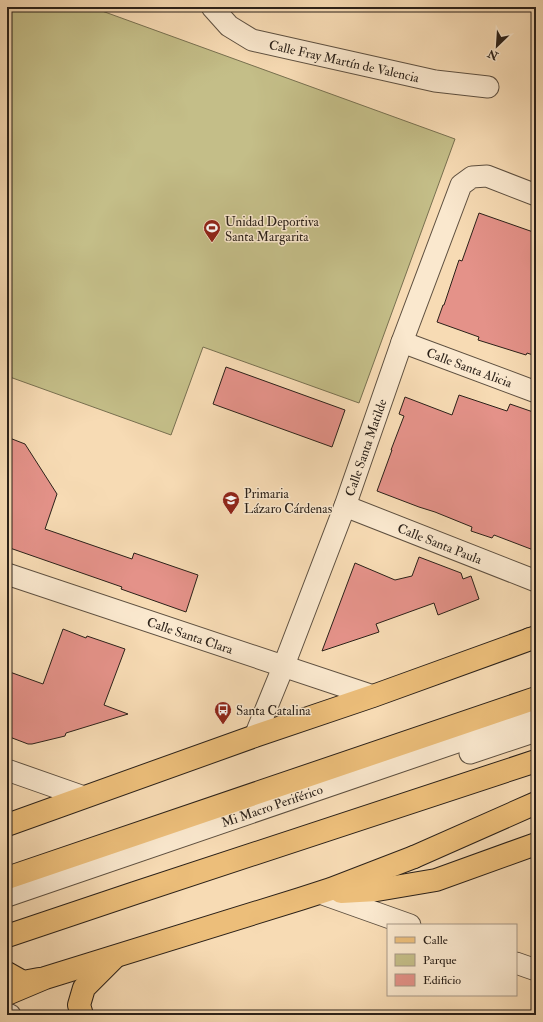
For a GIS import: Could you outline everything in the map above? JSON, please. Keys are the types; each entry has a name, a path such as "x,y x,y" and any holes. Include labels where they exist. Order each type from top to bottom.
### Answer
{"main road":[{"path":"7,825 534,638"},
{"path":"7,878 536,698"},
{"path":"7,936 135,892 536,761"},
{"path":"7,994 45,978 320,892 414,857 536,803"},
{"path":"320,892 377,890 436,880 536,844"},
{"path":"82,1015 79,1005 84,988 116,956"},
{"path":"7,973 23,982 45,978"}],"street":[{"name":"Calle Fray Martín de Valencia","path":"212,7 228,26 252,40 435,81 488,87"},
{"name":"Calle Santa Matilde","path":"255,736 284,665 344,506 460,185 472,176 487,176 536,195"},
{"name":"Calle Santa Alicia","path":"402,342 536,392"},
{"name":"Calle Santa Paula","path":"344,506 536,581"},
{"name":"Calle Santa Clara","path":"7,574 284,665 373,696"},
{"name":"Mi Macro Periférico","path":"7,896 536,715"},
{"name":"Mi Macro Periférico","path":"7,909 536,731"},
{"path":"7,770 84,797"},
{"path":"320,892 407,924"},
{"path":"517,963 536,970"}],"green space":[{"name":"Unidad Deportiva Santa Margarita","path":"7,7 91,7 455,139 359,403 203,347 171,435 7,376"}],"building":[{"path":"479,213 536,233 536,356 527,353 526,355 478,340 479,337 437,322 459,260 462,261"},
{"path":"226,367 345,410 332,447 213,404"},
{"path":"459,395 507,411 510,404 536,413 536,551 494,535 492,538 471,531 472,527 377,491 404,416 399,414 405,397 452,415"},
{"path":"7,437 25,444 57,494 45,529 132,559 134,553 198,575 186,612 121,589 122,587 7,547"},
{"path":"419,557 461,573 463,579 471,576 479,599 438,615 434,603 376,624 379,632 322,651 355,563 395,580 412,576"},
{"path":"63,629 86,638 87,636 125,649 104,705 128,714 66,733 65,736 32,744 28,744 7,736 7,671 43,684"}],"place":[{"name":"Unidad Deportiva Santa Margarita","path":"212,243"},
{"name":"Primaria Lázaro Cárdenas","path":"231,515"},
{"name":"Santa Catalina","path":"223,725"}]}
